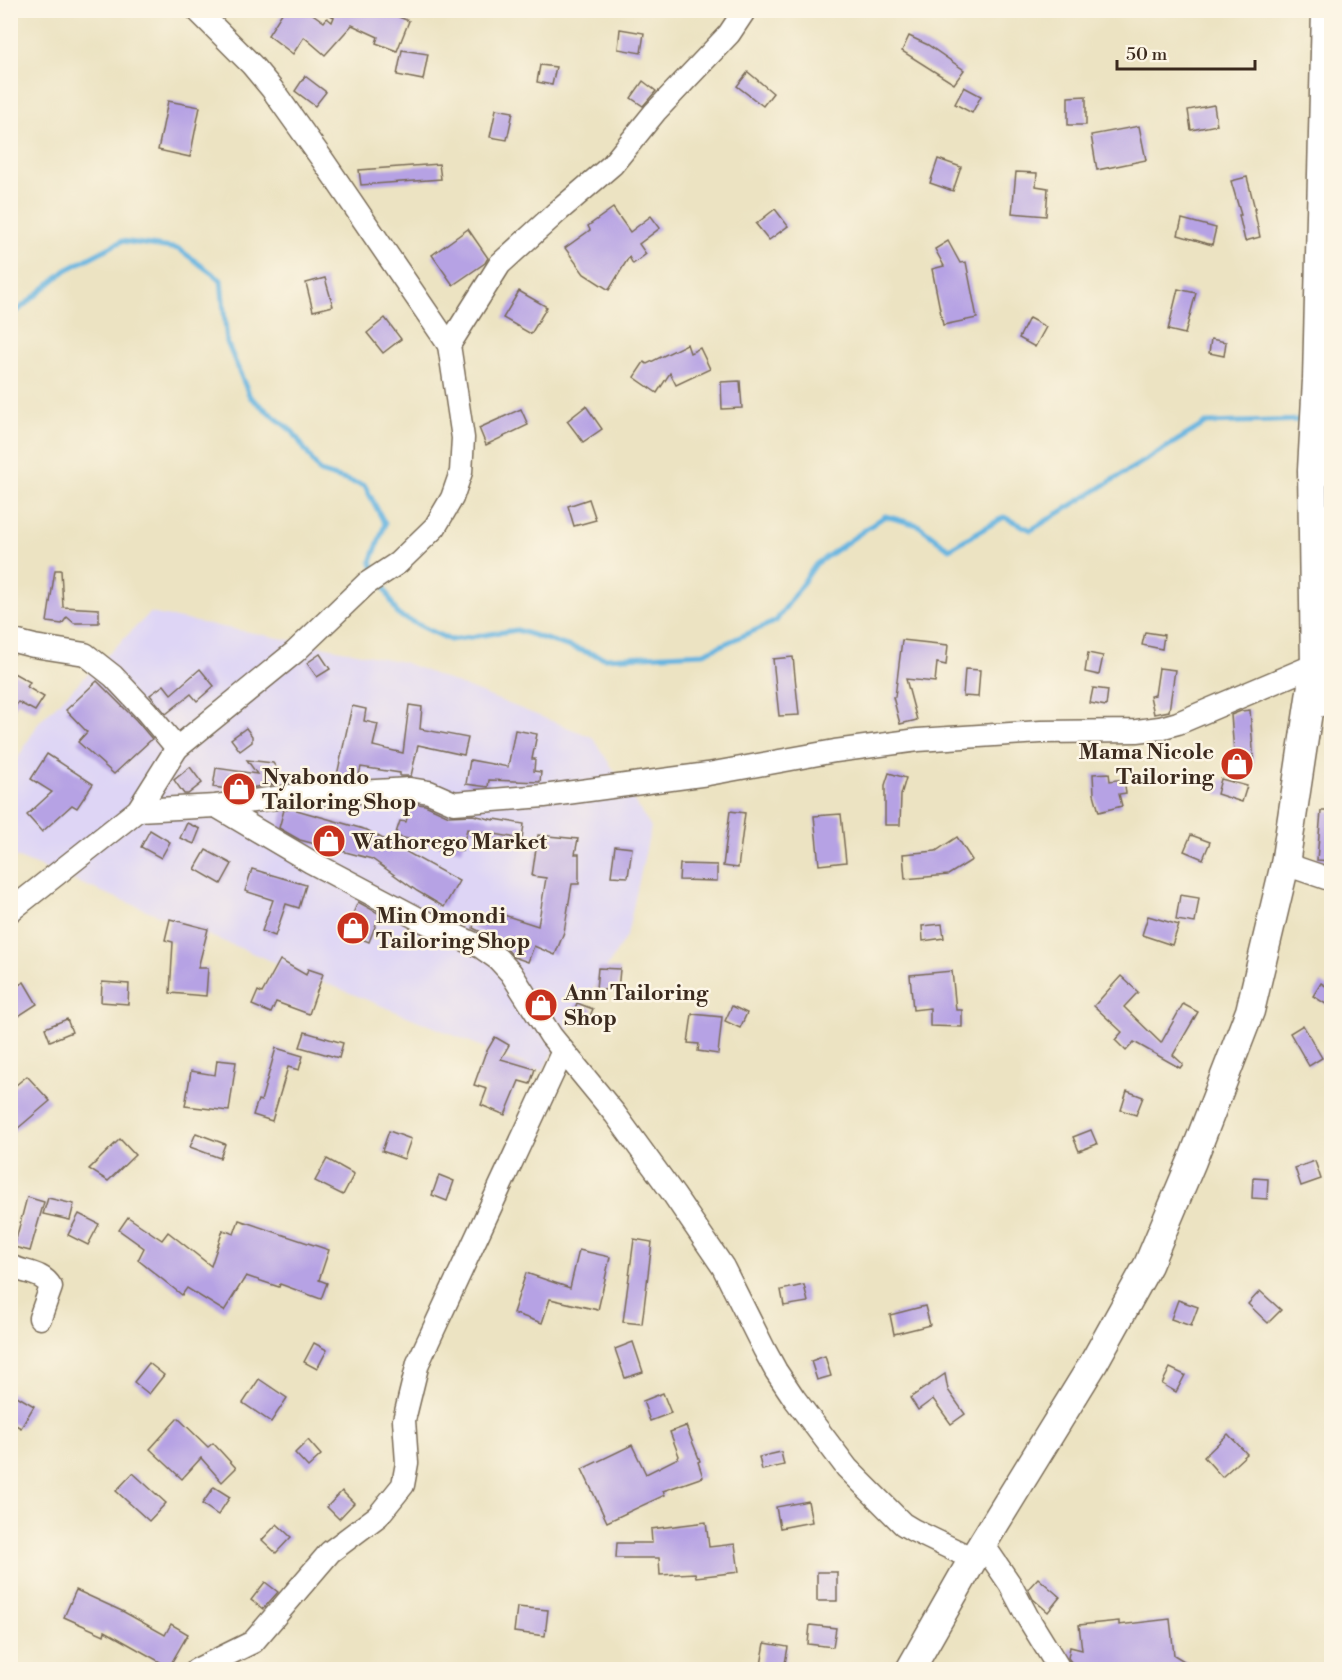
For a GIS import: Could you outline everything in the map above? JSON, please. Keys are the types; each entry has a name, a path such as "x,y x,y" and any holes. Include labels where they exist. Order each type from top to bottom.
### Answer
{"main road":[{"path":"910,1670 977,1551 1093,1364 1148,1265 1192,1161 1250,1011 1285,864 1311,687 1312,470 1317,380 1326,10"}],"street":[{"path":"449,345 500,264 612,165 655,112 729,34 745,10"},
{"path":"10,911 138,810 177,748 295,652 366,584 398,563 435,527 452,498 461,472 463,438 449,345 272,89 200,12"},
{"path":"10,640 85,654 113,676 177,748"},
{"path":"138,810 216,806 290,796 410,789 429,792 454,803 544,796 708,774 835,751 918,740 1041,732 1137,731 1161,728 1311,687"},
{"path":"216,806 311,862 419,919 481,947 498,959 511,973 550,1035 615,1114 680,1204 723,1267 776,1371 847,1468 903,1524 913,1530 977,1551 1010,1584 1060,1670"},
{"path":"1285,864 1332,880"},
{"path":"196,1670 253,1642 330,1552 378,1516 403,1485 407,1463 404,1420 418,1363 563,1051"},
{"path":"10,1266 40,1276 51,1287 40,1317"}],"shaded area":[{"name":"Wathorego Market","path":"150,613 403,662 592,737 651,827 627,935 542,1071 11,855 11,770 39,722"}],"building":[{"path":"284,10 307,10 324,22 327,18 332,22 334,17 320,10 403,10 399,17 409,21 397,51 376,43 378,37 352,25 325,55 304,37 293,54 268,35"},
{"path":"620,29 644,33 641,53 618,49"},
{"path":"909,36 928,45 964,70 954,84 902,51"},
{"path":"402,50 428,54 423,80 397,75"},
{"path":"540,65 556,67 552,85 537,82"},
{"path":"748,72 773,93 763,106 737,86"},
{"path":"305,76 326,92 315,106 295,91"},
{"path":"643,81 656,91 643,106 631,98"},
{"path":"964,87 981,96 972,113 955,104"},
{"path":"1086,96 1086,125 1068,125 1068,97"},
{"path":"168,101 200,107 190,157 158,150"},
{"path":"1214,105 1217,125 1191,130 1188,110"},
{"path":"496,109 513,112 507,140 490,137"},
{"path":"1139,126 1146,160 1097,170 1091,135"},
{"path":"938,159 961,167 953,191 930,183"},
{"path":"439,164 441,179 361,185 359,170"},
{"path":"1016,172 1037,173 1036,186 1048,188 1046,216 1012,213"},
{"path":"1247,177 1260,237 1245,241 1239,215 1241,215 1231,181"},
{"path":"613,208 630,232 651,216 660,228 639,244 646,254 633,264 629,257 609,290 584,274 565,248 590,230 588,226"},
{"path":"775,209 788,226 769,240 756,224"},
{"path":"1182,219 1216,228 1212,245 1178,235"},
{"path":"468,229 488,258 485,263 453,285 432,255"},
{"path":"948,241 960,263 966,262 977,318 943,325 932,269 944,266 935,249"},
{"path":"325,278 333,306 313,311 306,283"},
{"path":"1178,289 1196,293 1185,334 1168,330"},
{"path":"519,291 547,307 531,334 503,318"},
{"path":"385,318 401,339 383,353 367,333"},
{"path":"1029,318 1046,327 1035,347 1019,338"},
{"path":"1211,339 1226,342 1224,356 1209,353"},
{"path":"687,344 690,353 700,348 710,369 676,385 670,373 657,393 634,377 644,362 647,364"},
{"path":"740,381 742,408 722,409 721,382"},
{"path":"586,406 602,429 583,442 567,421"},
{"path":"521,409 528,425 486,445 479,428"},
{"path":"589,499 596,520 574,526 568,506"},
{"path":"55,570 61,570 63,607 99,609 99,623 74,623 67,617 62,624 47,622"},
{"path":"1145,632 1164,635 1162,649 1142,645"},
{"path":"902,640 948,645 946,665 937,663 935,682 906,679 917,720 900,724 893,697 895,697"},
{"path":"1088,653 1103,656 1099,675 1085,672"},
{"path":"320,654 330,669 317,677 307,663"},
{"path":"793,657 799,715 779,716 773,659"},
{"path":"1159,668 1175,670 1169,711 1154,714 1150,696 1155,695"},
{"path":"200,669 214,686 197,701 191,694 166,714 150,695 164,685 171,694"},
{"path":"965,669 980,670 978,697 963,696"},
{"path":"10,671 30,682 27,687 44,697 35,711 18,702 10,715"},
{"path":"97,681 152,739 114,774 78,742 87,732 66,710"},
{"path":"1093,688 1108,690 1106,706 1090,703"},
{"path":"409,705 422,707 420,729 468,738 464,755 418,745 411,776 400,776 400,773 361,767 358,778 336,780 352,706 366,709 364,721 378,724 373,746 403,753"},
{"path":"1250,710 1254,763 1235,765 1231,715"},
{"path":"246,728 252,736 252,742 240,751 231,739"},
{"path":"515,730 537,734 532,759 535,759 534,771 541,772 540,782 489,780 488,787 466,784 470,760 508,767"},
{"path":"47,754 93,784 77,808 72,805 42,832 27,815 52,792 31,779"},
{"path":"247,760 273,763 278,770 276,784 236,790 213,787 216,768 257,774"},
{"path":"190,767 202,783 188,794 184,794 174,780"},
{"path":"889,773 906,778 901,795 900,825 885,825 885,785"},
{"path":"1109,773 1110,781 1124,779 1126,793 1119,794 1122,806 1099,812 1094,794 1093,774"},
{"path":"1221,779 1247,786 1242,802 1217,794"},
{"path":"411,803 425,805 449,816 473,815 524,824 522,839 467,829 462,851 395,836 400,821 406,822"},
{"path":"293,809 367,830 459,881 444,907 372,859 300,840 279,828 284,810"},
{"path":"730,811 745,813 738,868 723,866"},
{"path":"1321,811 1332,811 1332,861 1317,860"},
{"path":"841,814 846,862 819,865 814,816"},
{"path":"187,823 200,829 194,844 180,838"},
{"path":"150,830 170,842 161,858 141,847"},
{"path":"538,835 578,839 575,854 579,854 579,884 572,884 564,932 555,955 534,946 528,962 514,957 506,948 473,928 476,915 495,920 498,913 538,926 546,878 532,876"},
{"path":"1191,835 1210,842 1203,859 1184,851"},
{"path":"957,837 972,860 948,875 905,879 903,854 936,851"},
{"path":"615,846 632,848 628,877 611,876"},
{"path":"206,850 232,864 221,884 195,869"},
{"path":"680,864 717,865 717,881 679,880"},
{"path":"252,869 306,885 299,908 286,904 275,936 262,931 273,900 245,891"},
{"path":"1180,895 1199,898 1195,923 1176,920"},
{"path":"358,902 380,914 369,942 345,932"},
{"path":"1148,916 1179,925 1172,945 1142,935"},
{"path":"170,919 208,929 198,968 208,968 206,996 170,993 173,942 165,940"},
{"path":"942,924 944,938 923,941 922,926"},
{"path":"280,960 306,975 308,969 323,974 309,1014 276,1002 271,1013 252,1005 258,991 262,993"},
{"path":"598,968 620,969 618,991 596,989"},
{"path":"952,971 956,1010 962,1010 962,1027 930,1026 930,1008 913,1010 910,975"},
{"path":"1121,976 1138,992 1124,1007 1161,1043 1183,1004 1198,1012 1173,1055 1183,1064 1180,1068 1134,1042 1126,1051 1115,1040 1122,1032 1094,1006"},
{"path":"24,982 37,1004 17,1017 10,1007 10,990"},
{"path":"102,982 129,984 128,1004 101,1002"},
{"path":"1321,983 1332,990 1332,1008 1313,996"},
{"path":"577,1003 593,1009 586,1025 571,1019"},
{"path":"732,1006 747,1013 740,1028 725,1021"},
{"path":"692,1014 722,1017 718,1054 698,1051 699,1044 688,1043"},
{"path":"67,1019 72,1032 50,1041 45,1028"},
{"path":"1303,1025 1322,1058 1309,1066 1290,1033"},
{"path":"305,1032 343,1043 339,1058 300,1047"},
{"path":"495,1037 509,1045 501,1059 535,1069 530,1084 519,1081 505,1115 481,1105 487,1089 474,1085 485,1054"},
{"path":"276,1048 303,1056 299,1070 288,1067 272,1121 253,1115 258,1100 261,1101"},
{"path":"217,1060 236,1062 229,1111 185,1106 191,1071 215,1075"},
{"path":"27,1076 50,1101 10,1135 10,1090"},
{"path":"1127,1091 1143,1097 1136,1115 1121,1110"},
{"path":"1091,1130 1097,1144 1079,1151 1073,1137"},
{"path":"389,1131 411,1139 404,1159 382,1151"},
{"path":"196,1133 225,1144 220,1158 190,1147"},
{"path":"120,1139 135,1155 108,1181 89,1169"},
{"path":"327,1159 354,1174 343,1195 315,1181"},
{"path":"1315,1161 1321,1179 1301,1186 1295,1168"},
{"path":"439,1175 454,1181 447,1201 432,1195"},
{"path":"1253,1178 1268,1179 1267,1199 1252,1198"},
{"path":"27,1197 44,1202 30,1251 14,1247"},
{"path":"48,1198 74,1204 70,1220 43,1214"},
{"path":"79,1214 99,1224 88,1245 68,1235"},
{"path":"128,1217 162,1240 168,1232 211,1266 223,1230 234,1234 239,1220 329,1250 319,1280 327,1283 321,1299 280,1284 279,1287 246,1276 224,1311 187,1288 182,1295 138,1260 144,1248 119,1230"},
{"path":"634,1239 652,1242 642,1324 623,1322"},
{"path":"579,1250 610,1257 598,1310 550,1299 542,1323 513,1313 526,1273 570,1288"},
{"path":"804,1285 808,1302 784,1306 781,1290"},
{"path":"1260,1291 1281,1310 1268,1323 1248,1304"},
{"path":"1178,1300 1198,1307 1191,1326 1171,1319"},
{"path":"925,1306 930,1325 894,1334 890,1315"},
{"path":"633,1342 643,1372 625,1378 615,1349"},
{"path":"314,1343 327,1350 317,1369 304,1362"},
{"path":"825,1356 831,1376 817,1380 811,1361"},
{"path":"149,1363 164,1375 149,1394 134,1382"},
{"path":"1170,1368 1185,1375 1176,1392 1162,1384"},
{"path":"945,1374 948,1390 965,1414 951,1424 933,1399 918,1410 910,1398"},
{"path":"259,1379 287,1398 271,1422 243,1403"},
{"path":"10,1392 34,1406 21,1428 10,1422"},
{"path":"663,1393 671,1413 650,1421 643,1401"},
{"path":"178,1418 208,1447 213,1443 236,1468 222,1482 201,1458 182,1479 150,1449"},
{"path":"686,1426 700,1461 698,1462 703,1477 663,1491 665,1495 607,1522 582,1469 632,1445 646,1474 678,1458 670,1432"},
{"path":"1228,1434 1247,1454 1222,1477 1204,1457"},
{"path":"308,1440 321,1455 308,1467 295,1453"},
{"path":"781,1452 784,1465 762,1470 759,1457"},
{"path":"133,1473 166,1503 149,1521 116,1491"},
{"path":"214,1487 230,1497 218,1515 202,1504"},
{"path":"342,1491 354,1503 339,1519 327,1507"},
{"path":"808,1501 812,1522 780,1528 776,1507"},
{"path":"706,1522 709,1547 735,1544 739,1572 696,1577 695,1573 660,1575 659,1558 616,1558 617,1543 652,1543 651,1529"},
{"path":"277,1524 291,1537 276,1553 262,1540"},
{"path":"817,1572 837,1572 837,1601 817,1601"},
{"path":"1038,1578 1060,1597 1048,1612 1033,1599 1028,1589"},
{"path":"265,1582 278,1592 263,1609 251,1600"},
{"path":"76,1590 124,1612 165,1635 171,1624 188,1634 169,1667 105,1631 104,1635 64,1617"},
{"path":"517,1607 548,1610 545,1636 514,1632"},
{"path":"1170,1619 1174,1655 1199,1670 1102,1670 1072,1663 1068,1658 1070,1647 1082,1650 1079,1625 1119,1621 1119,1625"},
{"path":"810,1625 836,1628 833,1647 808,1644"},
{"path":"765,1643 788,1647 784,1669 761,1665"}],"waterway":[{"path":"10,317 66,270 122,241 179,249 221,280 227,342 250,397 293,432 320,472 365,486 385,524 371,562 375,570"},
{"path":"381,581 398,615 450,640 517,630 605,658 704,653 776,621 816,564 885,516 918,525 949,549 1004,517 1031,530 1206,423 1306,420"}],"place":[{"name":"Mama Nicole Tailoring","path":"1237,764"},
{"name":"Nyabondo Tailoring Shop","path":"239,789"},
{"name":"Wathorego Market","path":"329,841"},
{"name":"Min Omondi Tailoring Shop","path":"353,928"},
{"name":"Ann Tailoring Shop","path":"541,1005"}]}
